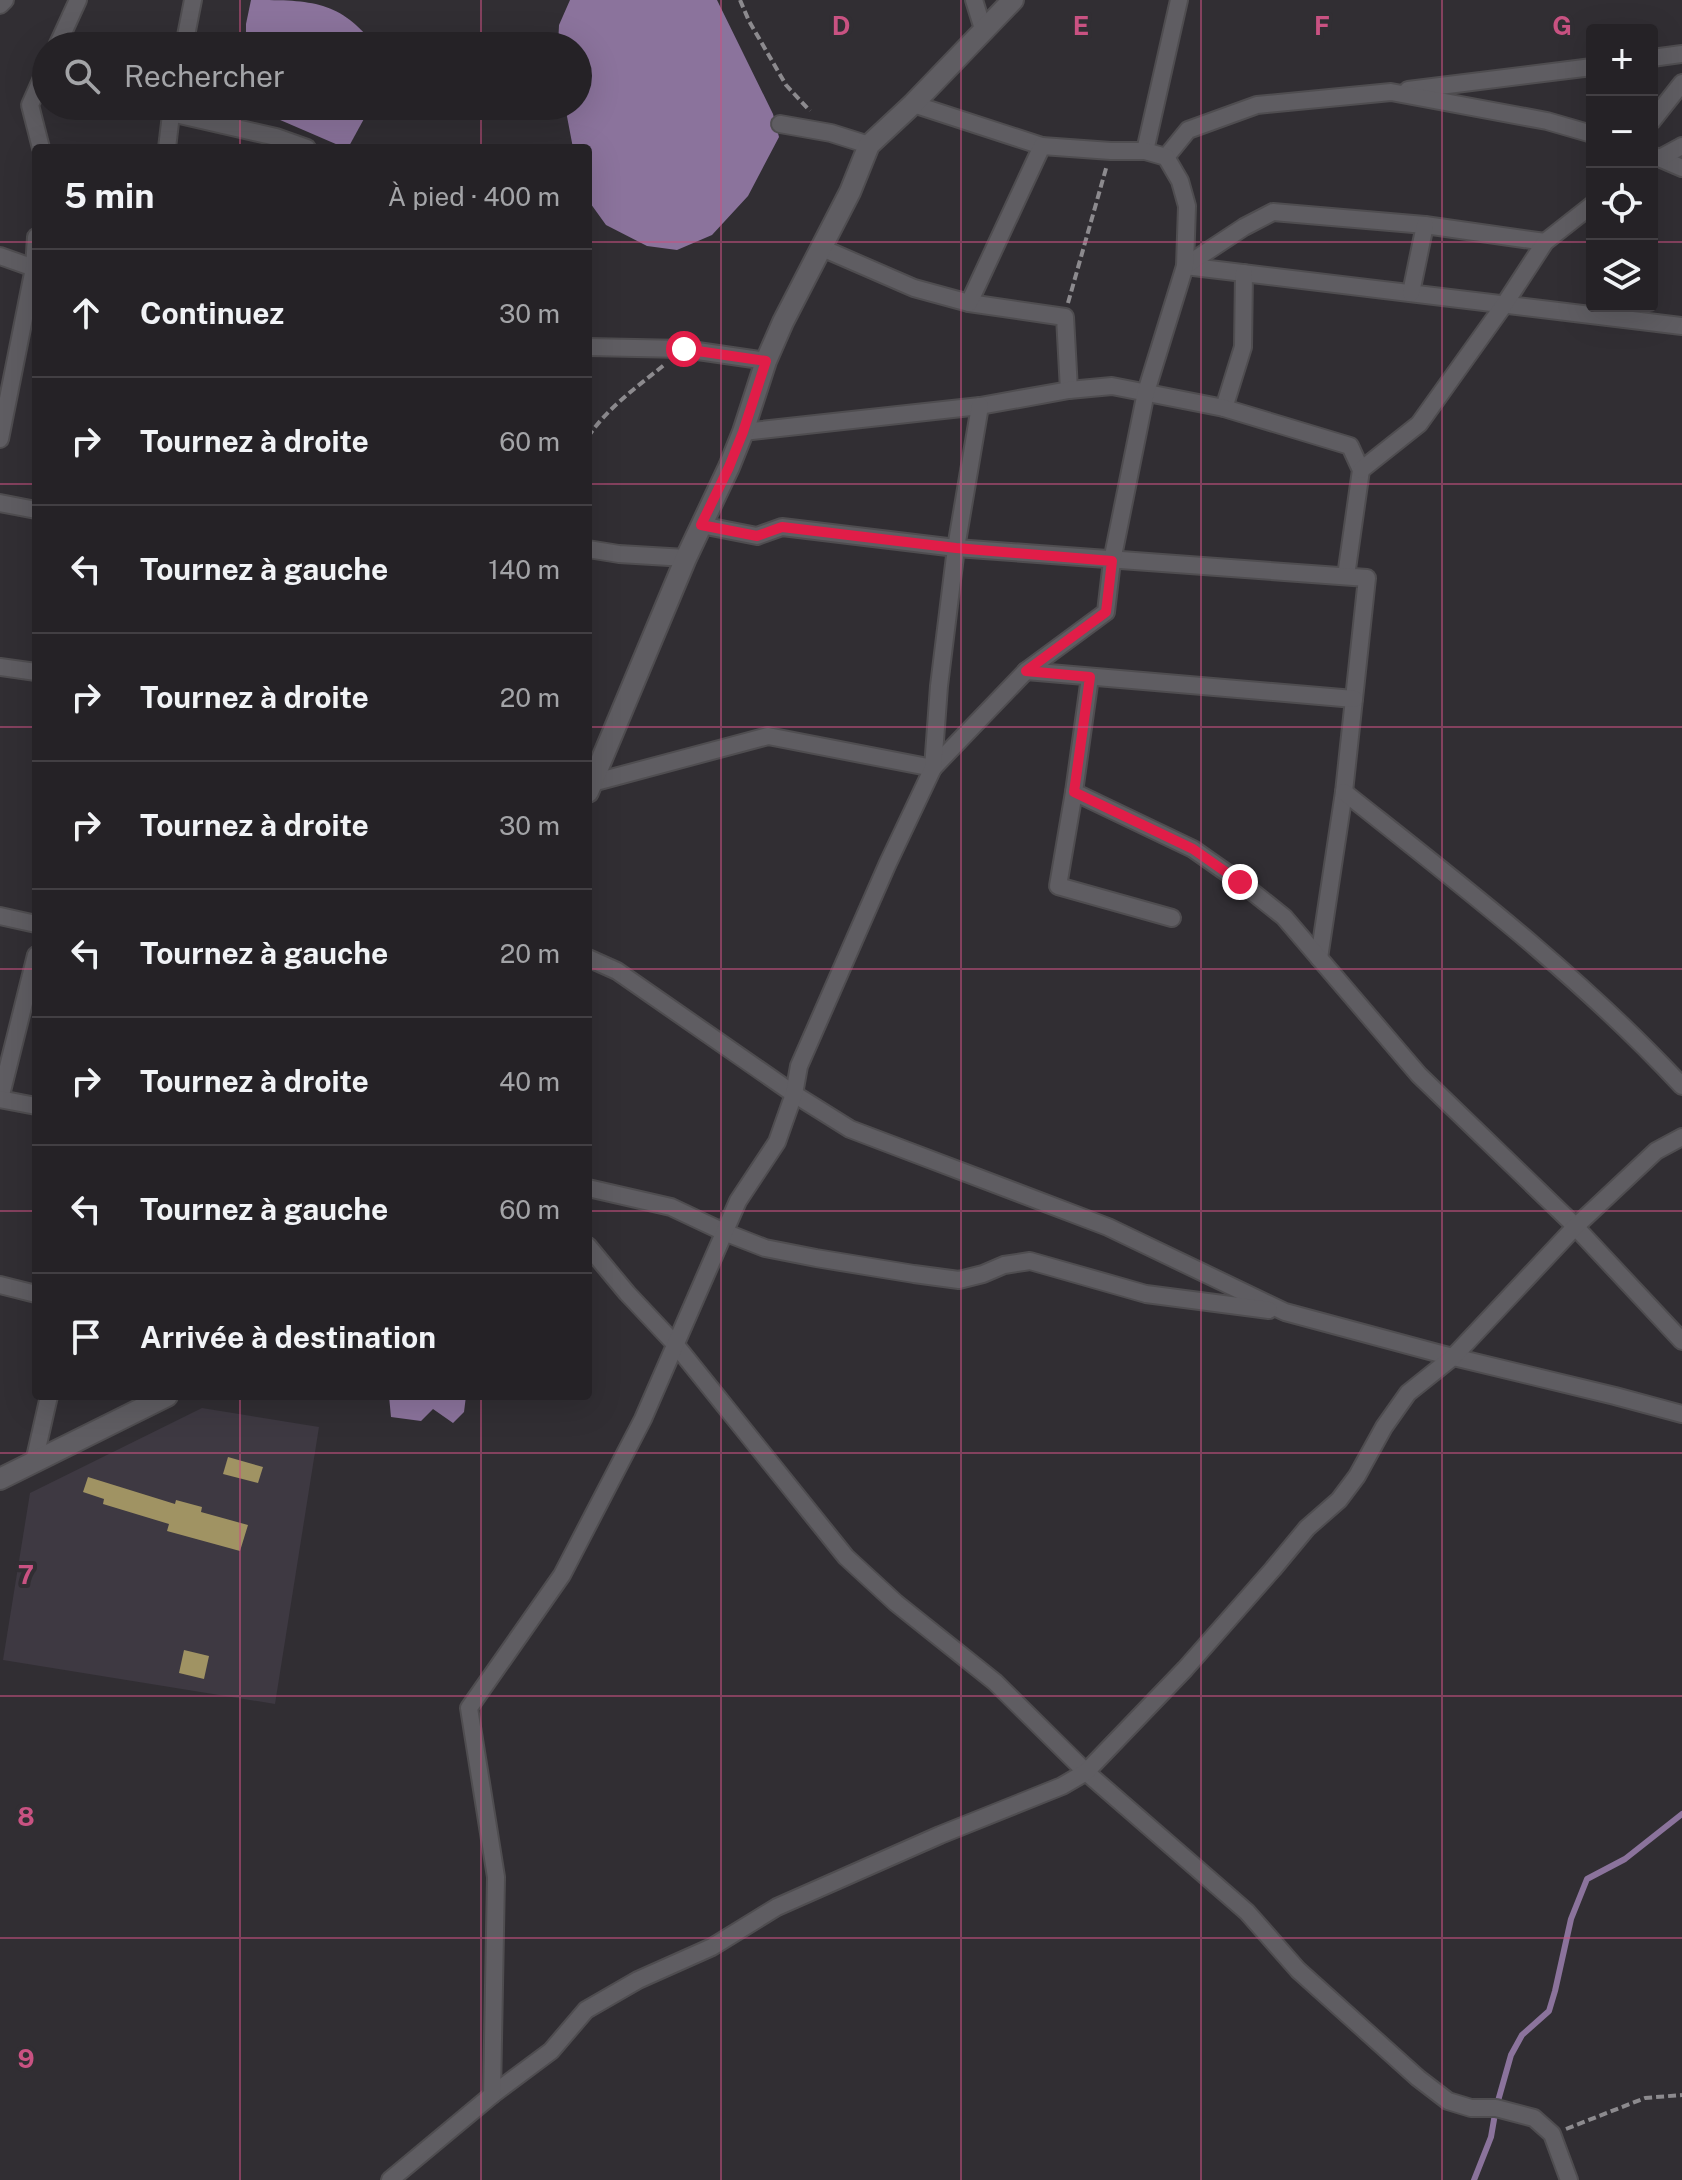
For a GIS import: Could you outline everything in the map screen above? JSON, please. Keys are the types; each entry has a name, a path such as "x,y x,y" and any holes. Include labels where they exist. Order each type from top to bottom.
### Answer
{"street":[{"path":"0,5 5,0"},
{"path":"63,32 78,0"},
{"path":"187,32 193,0"},
{"path":"974,0 983,29"},
{"path":"592,783 686,558 729,467 766,361 850,192 869,145 1013,0"},
{"path":"1145,151 1179,0"},
{"path":"1658,57 1682,54"},
{"path":"1166,157 1188,130 1257,105 1586,68"},
{"path":"1658,113 1682,83"},
{"path":"1391,92 1547,121 1586,132"},
{"path":"492,2095 496,1877 469,1708 562,1575 643,1419 738,1201 777,1142 794,1094 799,1066 933,768 1026,671 1106,612 1112,561 1146,392 1185,266 1187,206 1180,181 1166,157 1145,151 1042,146 913,104"},
{"path":"34,120 40,144"},
{"path":"168,144 171,120"},
{"path":"206,120 276,143"},
{"path":"780,124 831,133 869,145"},
{"path":"969,303 1042,146"},
{"path":"1658,158 1682,146"},
{"path":"1658,158 1682,154"},
{"path":"1658,160 1682,168"},
{"path":"1361,470 1419,424 1545,242 1586,208"},
{"path":"1185,266 1273,212 1425,225 1545,242"},
{"path":"1411,293 1425,225"},
{"path":"822,248 914,288 969,303 1065,317 1069,390"},
{"path":"0,256 32,267"},
{"path":"1185,266 1682,326"},
{"path":"1224,408 1243,347 1244,273"},
{"path":"0,439 29,329 32,292"},
{"path":"592,347 684,349 766,361"},
{"path":"743,432 980,406 1069,390 1112,386 1224,408 1350,446 1361,470 1346,576"},
{"path":"933,768 939,686 956,548 980,406"},
{"path":"0,503 32,509"},
{"path":"701,525 757,536 782,527 956,548 1367,578 1344,792 1319,958"},
{"path":"592,549 686,558"},
{"path":"0,667 32,671"},
{"path":"1026,671 1354,699"},
{"path":"1090,677 1058,886 1172,918"},
{"path":"592,787 768,736 933,768"},
{"path":"1074,792 1193,849 1284,917 1419,1075 1575,1227 1682,1341"},
{"path":"1344,792 1558,965 1682,1086"},
{"path":"0,916 32,923"},
{"path":"592,960 617,971 794,1094 850,1129 1108,1227 1285,1312"},
{"path":"32,971 0,1099 32,1105"},
{"path":"390,2180 492,2095 551,2051 586,2010 638,1980 712,1947 777,1907 940,1835 1062,1786 1086,1772 1185,1669 1307,1528 1351,1486 1384,1427 1408,1393 1453,1357 1575,1227 1656,1151 1682,1137"},
{"path":"592,1189 671,1207 765,1248 959,1280 1004,1265 1030,1261 1146,1294 1285,1312 1682,1414"},
{"path":"592,1251 675,1344 846,1557 896,1603 995,1682 1086,1772 1247,1912 1298,1970 1438,2094 1448,2101 1471,2108 1496,2108 1534,2118 1552,2134 1568,2179"},
{"path":"0,1285 32,1293"},
{"path":"34,1462 48,1400"},
{"path":"0,1479 159,1400"}],"path":[{"path":"740,0 786,85 831,133"},
{"path":"1065,317 1111,151"},
{"path":"592,432 624,397 684,349"},
{"path":"1552,2134 1645,2098 1682,2095"}],"shaded area":[{"path":"251,0 307,2 336,11 363,32 246,32"},
{"path":"570,0 717,0 773,114 779,137 748,196 712,235 677,250 647,246 606,225 592,206 592,144 572,144 568,120 592,120 592,32 559,32"},
{"path":"280,120 363,120 350,144 336,144"},
{"path":"389,1400 466,1400 464,1412 453,1423 433,1409 421,1421 391,1417"},
{"path":"202,1408 319,1427 275,1704 3,1660 30,1493"}],"building":[{"path":"228,1457 263,1467 258,1483 223,1474"},
{"path":"88,1477 175,1504 176,1500 202,1507 201,1512 248,1525 240,1551 167,1531 169,1524 103,1504 104,1499 83,1492"},
{"path":"184,1650 209,1656 204,1679 179,1673"}],"waterway":[{"path":"1474,2180 1491,2137 1511,2055 1522,2035 1549,2011 1571,1919 1587,1879 1625,1859 1682,1814"}],"route":[{"path":"684,349 766,361 743,432 701,525 757,536 782,527 956,548 1112,561 1106,612 1026,671 1090,677 1074,792 1193,849 1240,882"}]}
